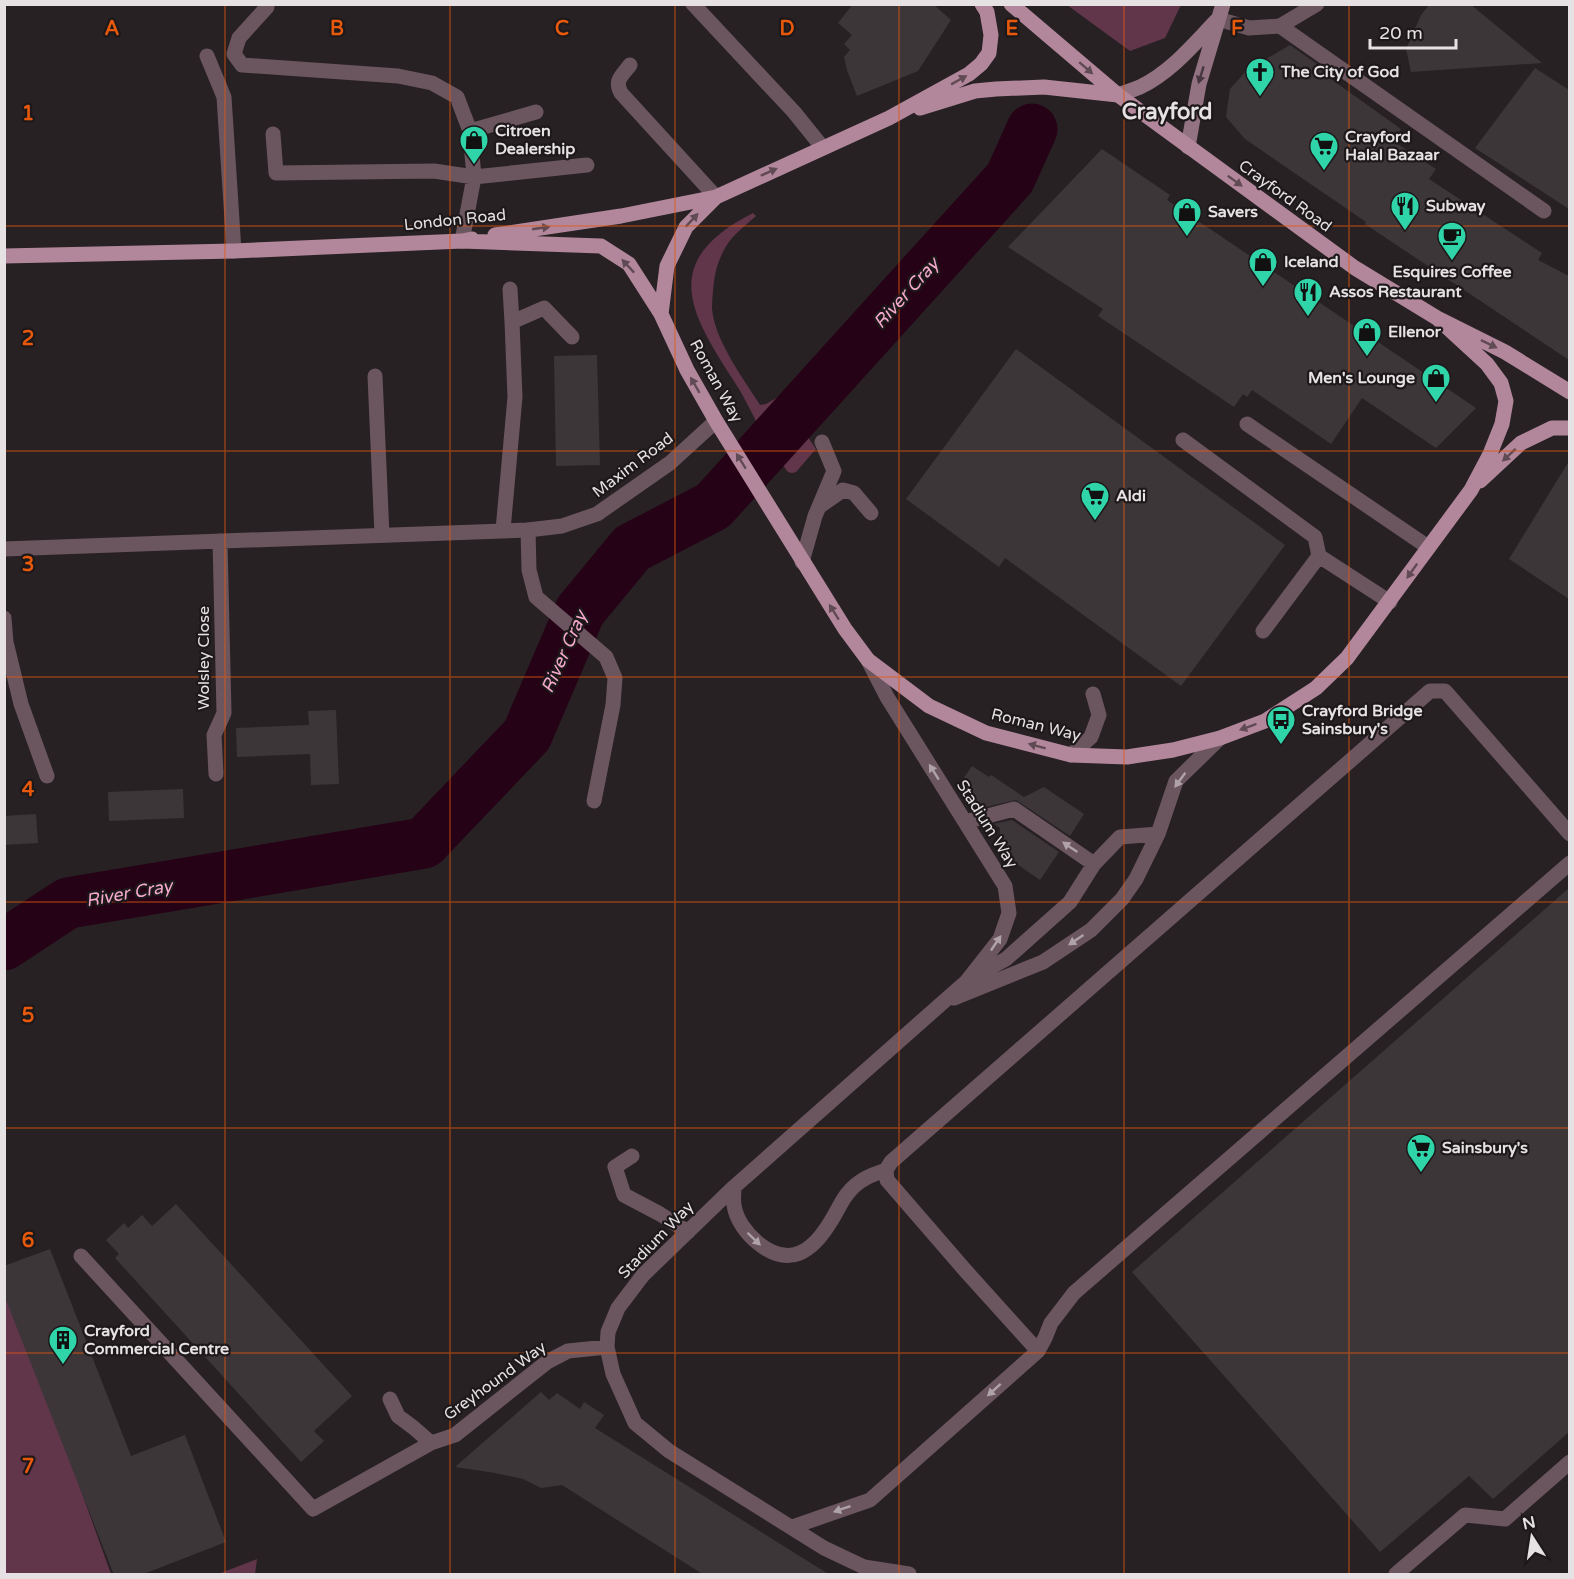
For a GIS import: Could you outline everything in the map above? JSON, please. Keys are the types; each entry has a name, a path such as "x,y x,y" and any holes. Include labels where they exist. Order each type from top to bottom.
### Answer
{"main road":[{"name":"London Road","path":"4,256 234,251 462,241 621,216 716,196 889,118 969,74 989,53 992,36 987,12 982,4"},
{"name":"Crayford Road","path":"1016,8 1118,95 1355,268 1437,318 1505,352 1569,392"},
{"path":"1118,95 1140,87 1182,58 1220,12"},
{"path":"1188,147 1198,84 1220,12"},
{"name":"London Road","path":"889,118 975,91 1044,87 1118,95"},
{"path":"661,314 667,266 686,227 716,196"},
{"name":"Roman Way","path":"462,241 601,246 629,264 661,314 687,370 725,435 802,562 868,660 929,706 986,733 1071,755 1127,757 1173,750 1220,738 1264,721 1316,688 1347,658 1471,490 1490,454 1502,424 1506,401"},
{"name":"Crayford Road","path":"1437,318 1487,364 1501,383 1506,401"},
{"name":"Roman Way","path":"1471,490 1521,443 1552,428 1569,428"}],"street":[{"path":"693,4 794,112 824,148"},
{"path":"1220,12 1249,28 1280,26 1317,4"},
{"path":"267,7 239,38 234,54 242,65 398,76 432,83 457,97 470,131 474,177 462,241"},
{"path":"1280,26 1544,211"},
{"path":"207,56 224,97 234,251"},
{"path":"630,65 618,81 621,93 716,196"},
{"path":"470,131 536,111"},
{"path":"273,134 276,173 434,171 474,177 587,165"},
{"path":"503,530 515,397 510,289"},
{"path":"512,322 544,308 572,337"},
{"path":"375,376 382,535"},
{"name":"Maxim Road","path":"528,530 562,526 597,514 670,463 716,420"},
{"path":"1247,424 1428,547"},
{"path":"1183,440 1315,537 1319,556 1390,602"},
{"path":"802,562 815,516 834,471 822,442"},
{"path":"820,506 843,490 854,493 871,513"},
{"path":"4,549 528,530 529,570 536,597 606,657 615,678 613,705 594,801"},
{"name":"Wolsley Close","path":"216,774 214,735 225,713 220,541"},
{"path":"1263,631 1319,556"},
{"path":"4,618 6,642 21,704 47,776"},
{"name":"Stadium Way","path":"868,660 887,697 1005,886 1009,913 1000,939 967,981 734,1187 643,1275 618,1308 608,1332 607,1347 613,1374 635,1423 669,1451 824,1548 864,1567 909,1575"},
{"path":"1038,1351 887,1180 886,1170 891,1162 1430,691 1445,691 1569,834"},
{"path":"1071,755 1091,737 1099,715 1093,694"},
{"name":"Stadium Way","path":"943,1002 1043,962 1091,930 1132,886 1158,834 1176,781 1220,738"},
{"path":"965,822 1014,808 1094,864"},
{"path":"967,981 1006,959 1070,902 1094,864 1120,837 1158,834"},
{"path":"792,1527 870,1500 1038,1351 1051,1323 1074,1293 1569,862"},
{"path":"632,1156 615,1167 624,1196 660,1214 688,1232"},
{"path":"734,1187 734,1205 746,1231 769,1251 787,1257 802,1253 812,1245 830,1223 848,1193 866,1176 886,1170"},
{"name":"Greyhound Way","path":"81,1256 314,1509 431,1443 455,1435 547,1362 568,1351 607,1347"},
{"path":"390,1399 398,1416 431,1443"},
{"path":"1396,1575 1465,1515 1505,1519 1569,1462"}],"shaded area":[{"path":"1067,5 1181,5 1165,38 1130,51"},
{"path":"753,213 756,216 732,238 720,258 714,281 712,309 718,334 724,346 760,405 780,396 816,449 796,472 792,473 788,472 767,442 708,338 697,314 692,292 693,271 703,251 722,232"},
{"path":"5,1279 111,1574 5,1574"},
{"path":"257,1559 255,1574 218,1574"}],"building":[{"path":"853,4 933,4 951,20 918,71 857,96 844,57 850,50 844,44 852,35 838,23"},
{"path":"1430,4 1470,4 1542,63 1411,72 1406,49 1421,15"},
{"path":"1290,45 1324,69 1321,72 1401,129 1393,141 1436,169 1429,179 1542,253 1538,260 1569,276 1569,360 1365,224 1366,222 1245,139 1226,117 1230,89 1247,70"},
{"path":"1535,68 1569,90 1569,209 1475,148"},
{"path":"1102,149 1170,195 1167,200 1476,408 1436,448 1362,398 1331,444 1252,390 1247,397 1243,394 1234,407 1098,316 1103,309 1008,247"},
{"name":"Aldi","path":"1016,349 1285,545 1181,686 1005,558 999,567 906,499"},
{"path":"597,355 600,465 556,466 554,356"},
{"path":"1569,461 1569,599 1509,559"},
{"path":"336,710 339,784 311,785 310,754 237,757 236,728 309,725 308,711"},
{"path":"972,766 989,777 991,775 1024,797 1044,787 1084,814 1070,836 1016,800 973,810 969,807 972,802 956,789"},
{"path":"183,789 184,818 109,821 108,792"},
{"path":"36,814 38,843 4,845 4,816"},
{"path":"1012,820 1059,852 1040,880 999,852 1000,828 994,824"},
{"name":"Sainsbury's","path":"1569,888 1569,1432 1493,1499 1469,1476 1380,1552 1132,1272"},
{"path":"176,1204 352,1396 314,1431 324,1441 301,1462 115,1258 119,1254 106,1240 124,1223 128,1228 142,1215 152,1226"},
{"name":"Crayford Commercial Centre","path":"50,1249 131,1456 185,1435 226,1542 141,1575 114,1575 4,1295 4,1266"},
{"path":"541,1392 549,1400 557,1393 580,1409 584,1402 604,1415 595,1428 830,1575 704,1575 562,1485 541,1488 523,1479 455,1467"}],"waterway":[{"name":"River Cray","path":"4,945 68,903 424,843 527,735 580,611 632,548 713,506 1010,178 1032,129"}],"place":[{"name":"The City of God","path":"1260,98"},
{"name":"Citroen Dealership","path":"474,166"},
{"name":"Crayford Halal Bazaar","path":"1324,172"},
{"name":"Subway","path":"1405,232"},
{"name":"Savers","path":"1187,238"},
{"name":"Esquires Coffee","path":"1452,262"},
{"name":"Iceland","path":"1263,288"},
{"name":"Assos Restaurant","path":"1308,318"},
{"name":"Ellenor","path":"1367,358"},
{"name":"Men's Lounge","path":"1436,404"},
{"name":"Aldi","path":"1095,522"},
{"name":"Crayford Bridge Sainsbury's","path":"1281,746"},
{"name":"Sainsbury's","path":"1421,1174"},
{"name":"Crayford Commercial Centre","path":"63,1366"}],"district":[{"name":"Crayford","path":"1167,112"}]}
